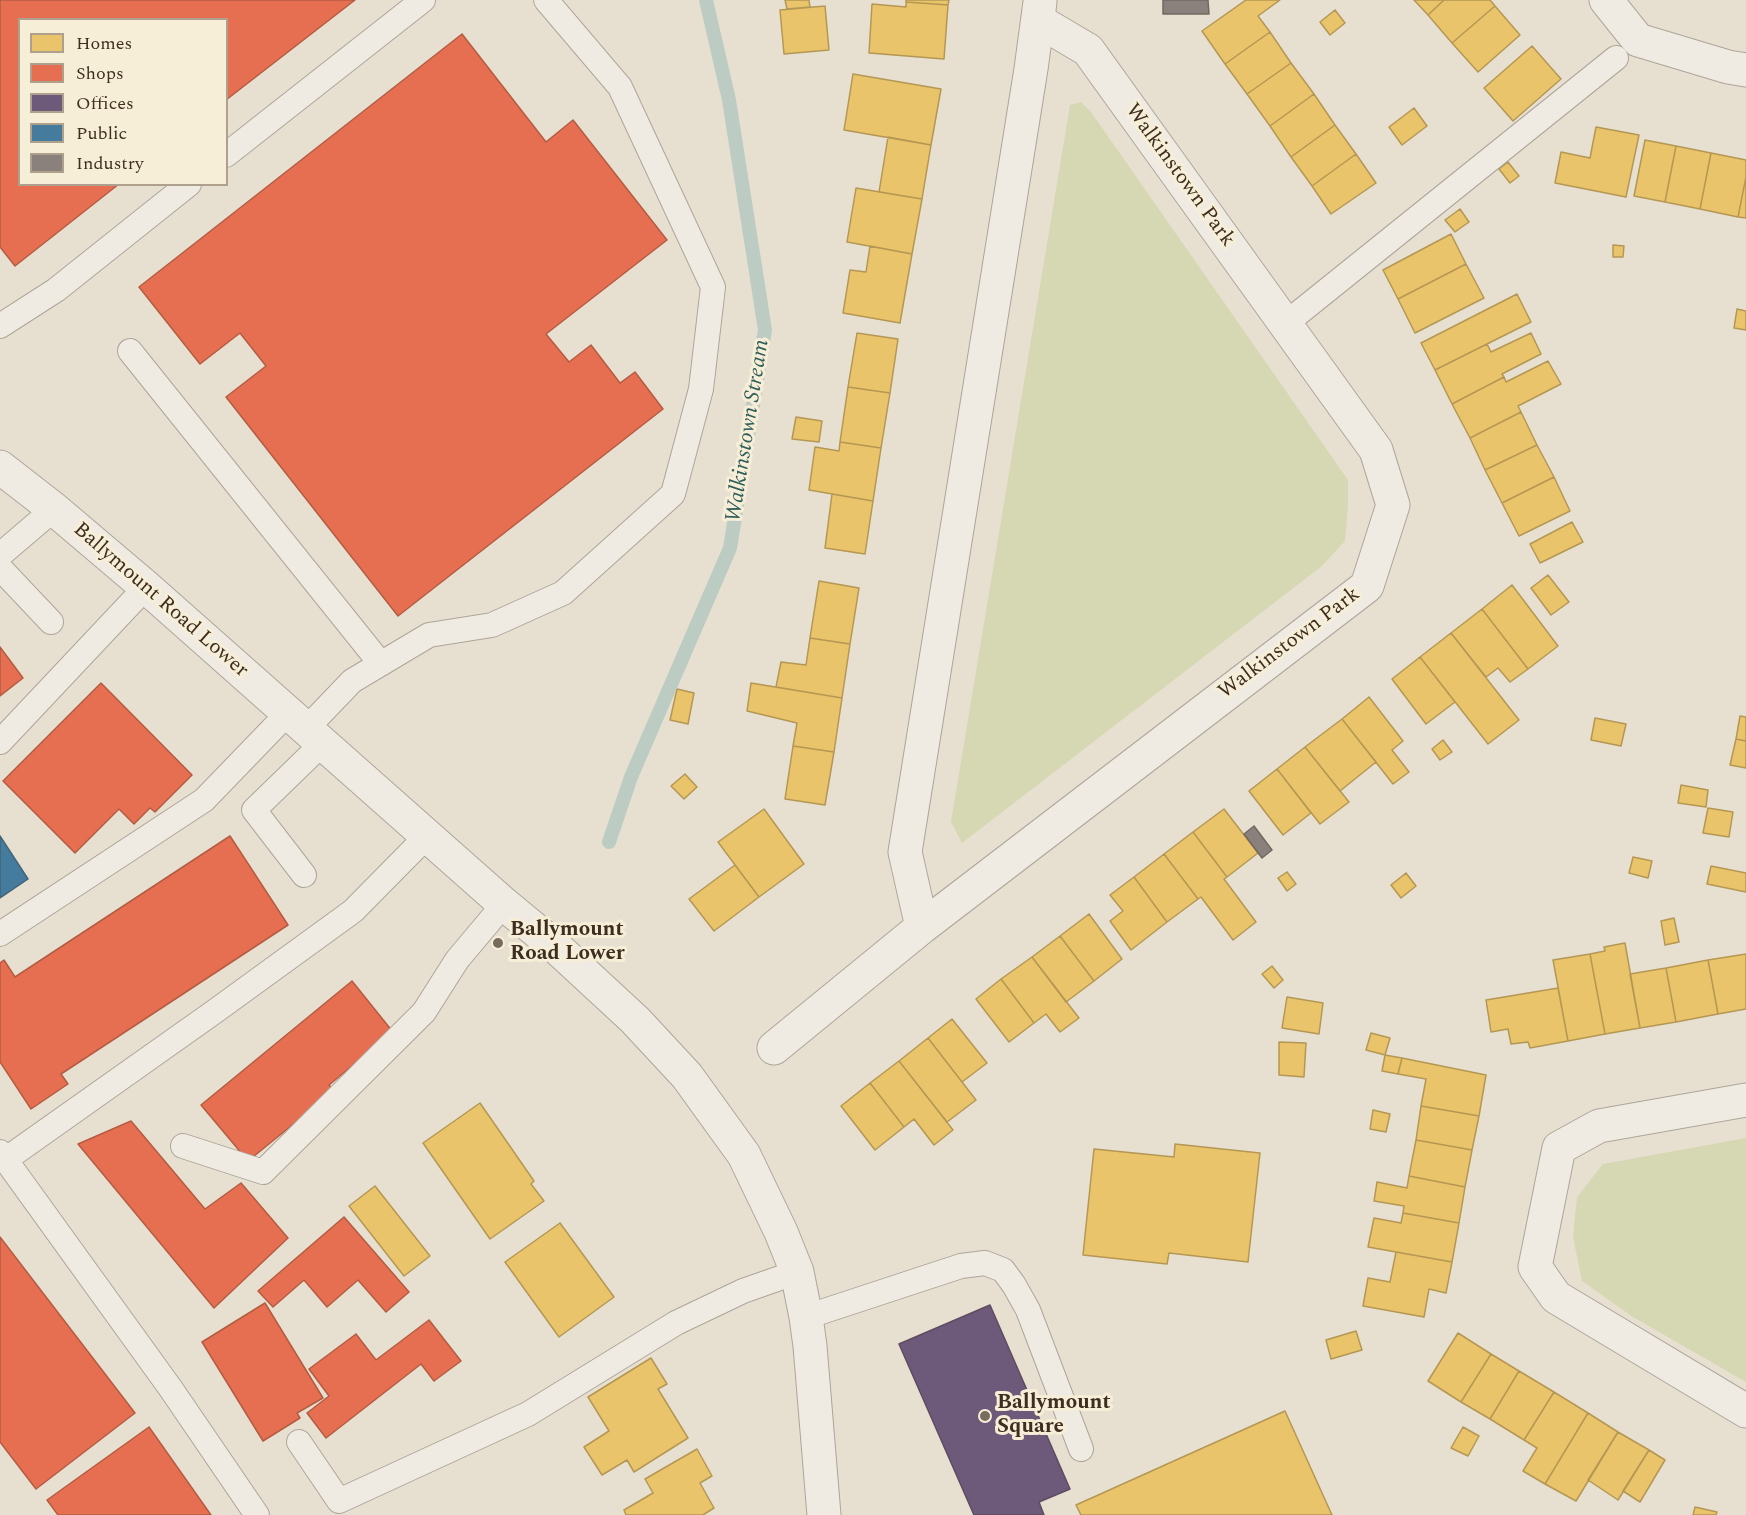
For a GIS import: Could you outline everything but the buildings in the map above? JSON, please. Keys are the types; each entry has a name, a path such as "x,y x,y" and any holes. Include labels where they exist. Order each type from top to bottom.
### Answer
{"street":[{"path":"1606,0 1638,40 1728,67 1746,70"},
{"name":"Walkinstown Park","path":"774,1048 922,927 1367,586 1393,505 1376,450 1088,50 1040,11 905,852 922,927"},
{"name":"Ballymount Road Lower","path":"0,467 147,587 555,947 635,1020 687,1076 744,1155 781,1232 796,1272 806,1317 824,1515"},
{"path":"1746,1100 1599,1126 1559,1149 1535,1268 1556,1297 1746,1410"}],"lane":[{"path":"228,153 423,0"},
{"path":"0,934 204,800 306,728 352,681 429,635 492,625 563,593 673,494 701,389 713,287 620,87 546,0"},
{"path":"1285,324 1616,58"},
{"path":"0,326 56,290 186,186"},
{"path":"130,351 381,664"},
{"path":"0,555 54,509"},
{"path":"0,568 51,622"},
{"path":"0,741 147,587"},
{"path":"304,876 254,810 306,728"},
{"path":"257,1515 171,1389 3,1156 214,1012 353,911 427,836"},
{"path":"183,1146 263,1172 424,1012 457,960 504,904"},
{"path":"806,1317 961,1266 986,1263 1002,1270 1014,1285 1028,1310 1081,1449"},
{"path":"299,1442 339,1501 528,1414 676,1323 743,1291 796,1272"}],"green space":[{"path":"1081,102 1091,112 1348,480 1345,541 1322,566 962,843 951,822 1070,105"},
{"path":"1746,1138 1746,1382 1633,1317 1582,1281 1573,1237 1577,1197 1603,1164"}],"waterway":[{"name":"Walkinstown Stream","path":"609,842 631,777 730,548 765,330 729,100 706,0"}],"place":[{"name":"Ballymount Road Lower","path":"498,943"},
{"name":"Ballymount Square","path":"985,1416"}]}
